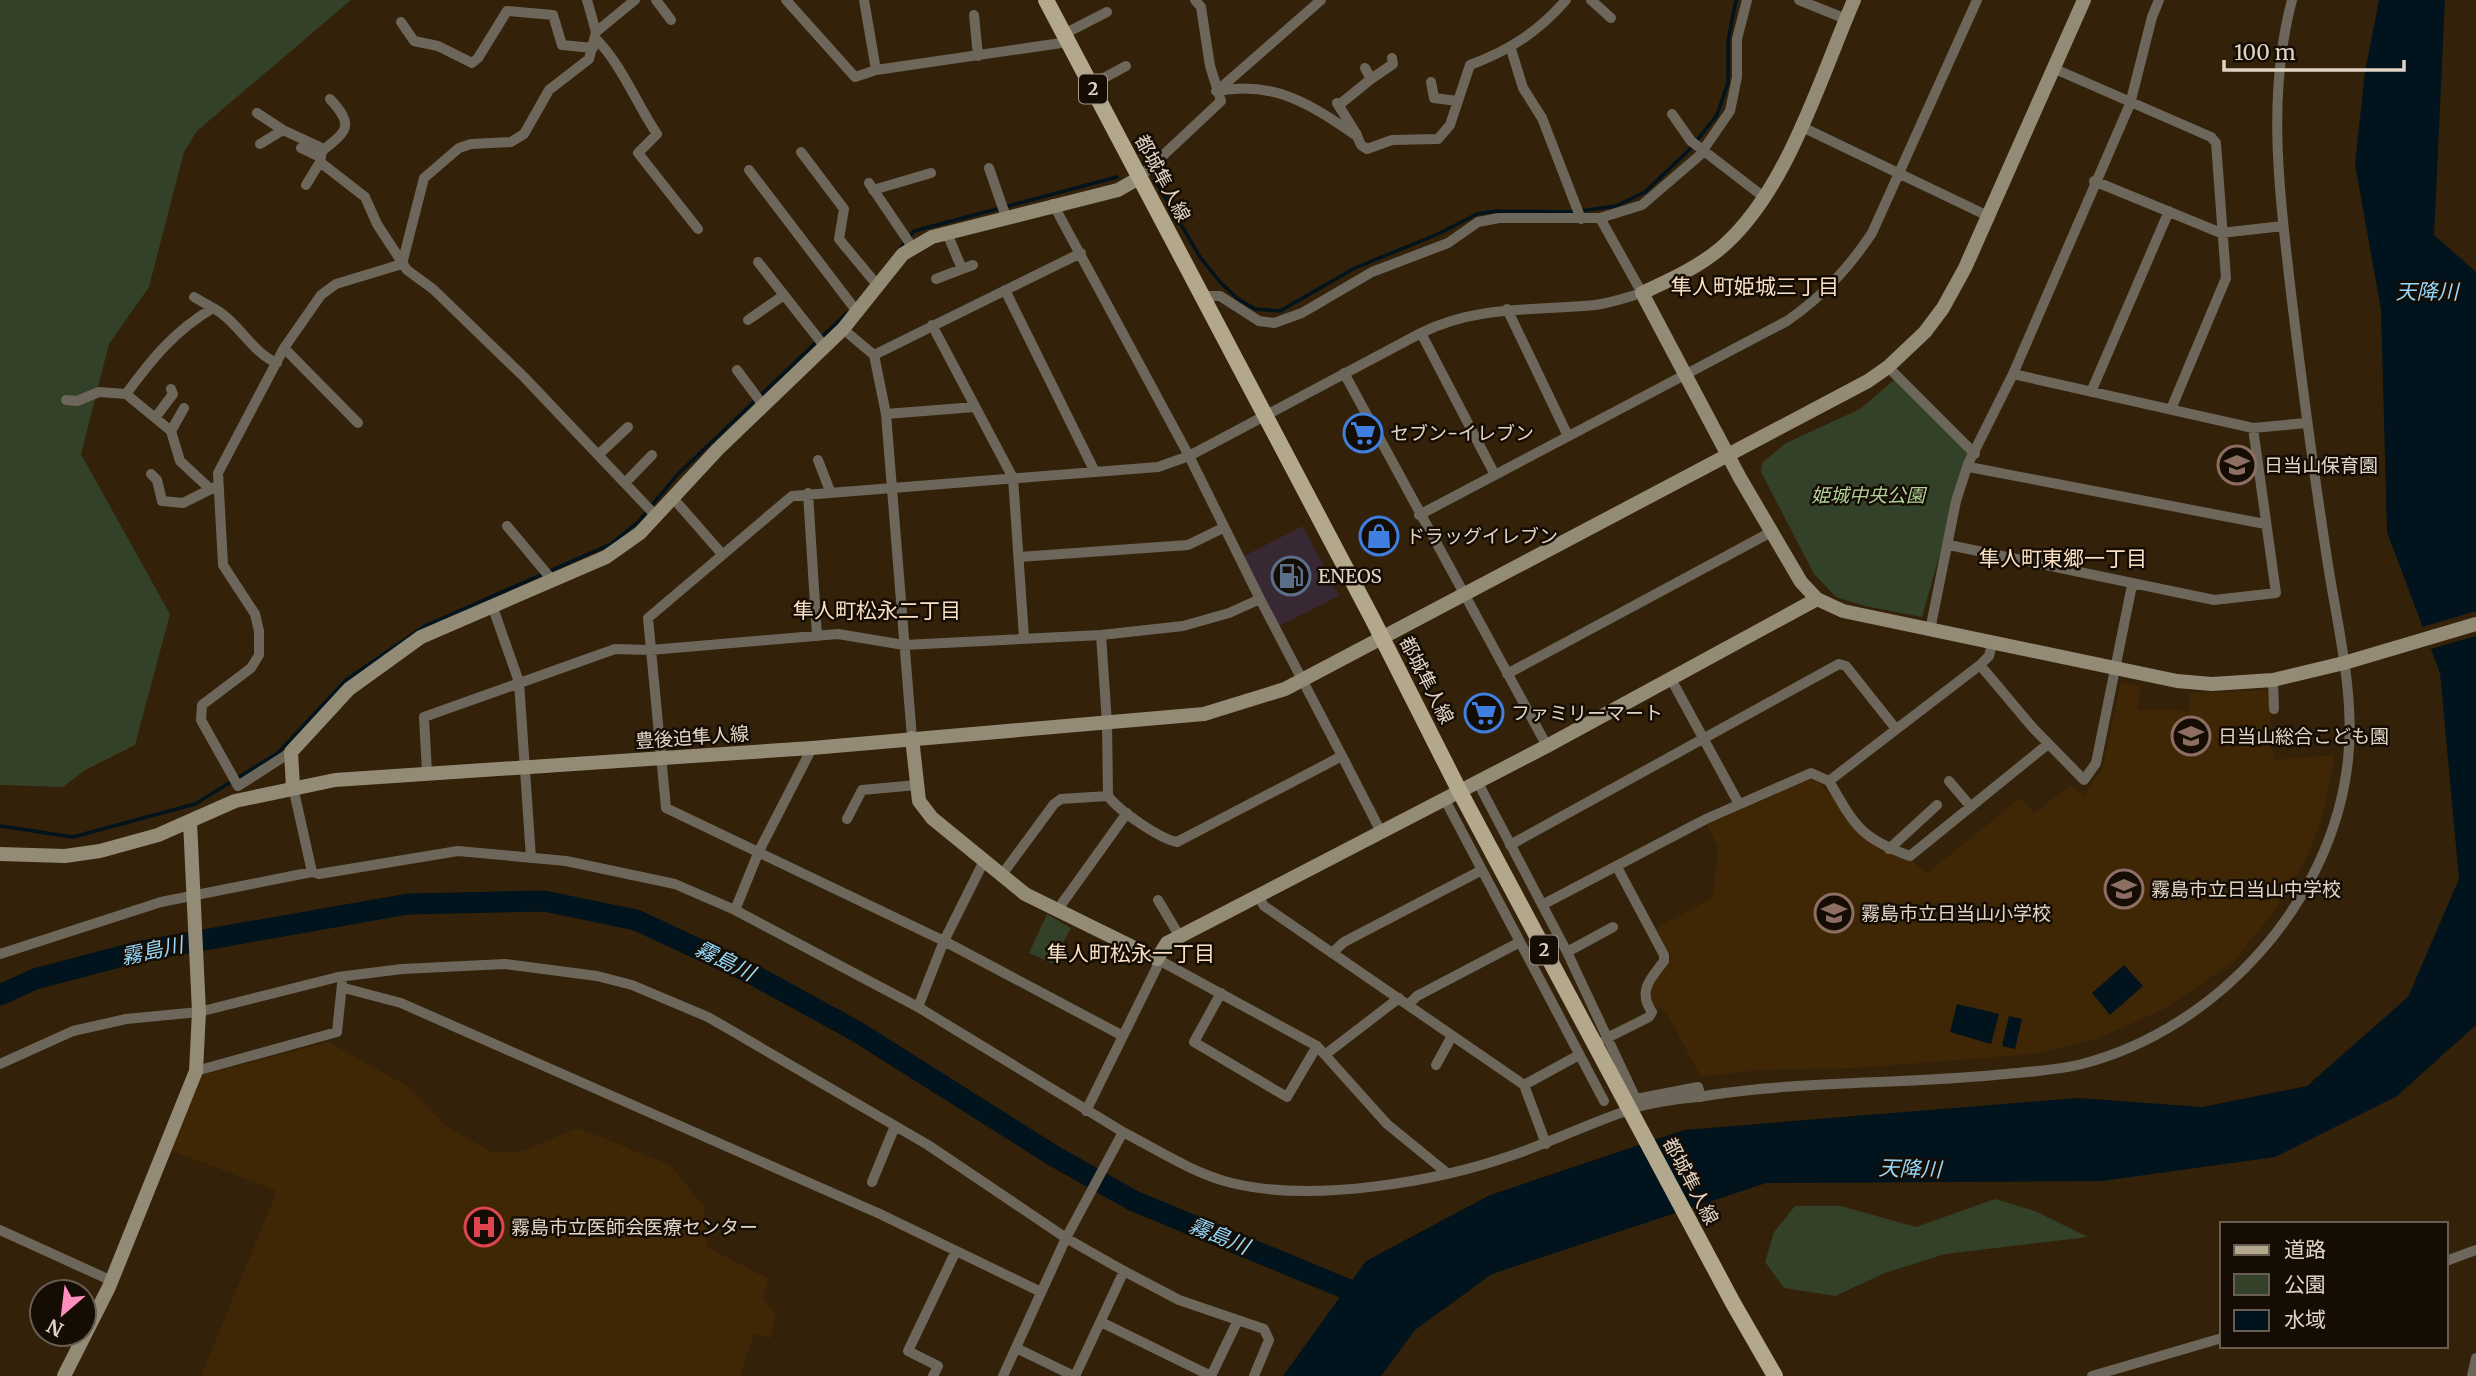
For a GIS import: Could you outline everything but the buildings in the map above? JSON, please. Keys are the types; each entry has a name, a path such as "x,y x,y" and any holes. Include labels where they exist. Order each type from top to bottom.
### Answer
{"main road":[{"name":"都城隼人線","path":"1046,0 1382,637 1459,790 1732,1303 1776,1376"}],"street":[{"path":"587,0 594,39 613,57 631,94 657,134 638,153 698,229"},
{"path":"402,264 419,187 424,178 463,146 508,143 524,134 549,90 585,63 594,39 635,0"},
{"path":"656,0 671,20"},
{"path":"786,0 851,75 864,76 876,70 978,56 1066,38 1107,12"},
{"path":"864,0 876,70"},
{"path":"402,264 327,289 312,304 285,348 218,473 214,487 223,565 255,614 259,631 258,655 251,668 202,705 201,720 238,786 291,752 349,689 421,637 493,608 606,556 640,533 651,511 673,498 763,405 843,329 875,282 913,247 947,233 1006,216 1118,190 1139,178 1221,101 1216,91 1201,7 1195,0"},
{"path":"1216,91 1321,0"},
{"path":"1392,58 1393,64 1338,104 1361,145 1367,149 1392,140 1438,139 1450,125 1470,65 1511,49 1539,30 1566,0"},
{"path":"1591,0 1611,18"},
{"path":"1202,296 1220,296 1259,321 1274,323 1302,313 1373,271 1447,243 1478,222 1499,218 1579,214 1600,218 1642,205 1698,147 1733,103 1737,77 1737,39 1747,0"},
{"path":"1799,0 1846,19"},
{"path":"1123,1036 944,941 666,808 648,618 792,496 1158,467 1189,456 1421,333 1457,318 1507,309 1597,304 1642,293 1684,273 1721,247 1765,198 1800,126 1854,0"},
{"path":"1419,515 1787,321 1834,284 1851,266 1872,233 1977,0"},
{"name":"豊後迫隼人線","path":"0,854 65,856 100,851 158,835 235,801 335,780 812,748 1204,714 1285,689 1729,455 1888,367 1925,332 1943,308 1990,217 2084,0"},
{"path":"1930,630 1956,501 1968,464 2013,374 2130,104 2152,17 2159,0"},
{"path":"0,954 85,924 192,894 312,872 319,874 458,852 566,862 675,884 735,910 918,1007 1122,1135 1208,1175 1276,1190 1350,1188 1447,1173 1632,1114 1701,1097 1760,1088 1958,1079 2052,1070 2124,1050 2202,1007 2274,937 2316,867 2337,813 2348,764 2350,720 2347,662 2306,423 2277,155 2277,83 2282,40 2292,0"},
{"path":"401,22 414,41 438,47 472,63 507,11 553,15 562,45 594,39"},
{"path":"974,15 978,56"},
{"path":"1511,49 1523,88 1542,118 1579,214"},
{"path":"1091,85 1126,66"},
{"path":"1364,68 1371,79"},
{"path":"2054,69 2211,137 2216,143 2226,278 2171,409"},
{"path":"1431,82 1434,98 1457,101"},
{"path":"1216,91 1248,86 1283,93 1357,136"},
{"path":"308,179 321,156 339,139 346,125 344,115 330,99"},
{"path":"257,113 321,156 365,197 402,264 524,377 651,511"},
{"path":"1672,114 1698,147 1765,198"},
{"path":"1800,126 1990,217"},
{"path":"260,144 283,130"},
{"path":"301,148 321,156"},
{"path":"801,152 844,209 839,239 875,282"},
{"path":"989,168 1006,216"},
{"path":"748,170 857,312"},
{"path":"913,247 871,186 932,173"},
{"path":"2095,181 2221,233 2284,226"},
{"path":"1053,204 1189,456 1223,528 1380,830"},
{"path":"2091,392 2169,211"},
{"path":"1600,218 1801,582 1817,599 1843,611 1992,644 2177,681 2212,684 2273,680 2347,662 2476,624"},
{"path":"947,233 962,269"},
{"path":"874,355 1081,253"},
{"path":"758,262 824,346"},
{"path":"936,279 973,265"},
{"path":"1005,290 1095,472"},
{"path":"748,320 784,295"},
{"path":"194,297 231,320 268,359 277,363"},
{"path":"126,394 161,346 185,325 213,308"},
{"path":"1507,309 1568,436"},
{"path":"932,325 1013,478 1024,637"},
{"path":"843,329 874,355 886,414 919,801 932,818 1025,894 1157,959 1317,1046 1387,1124 1447,1173"},
{"path":"1421,333 1495,475"},
{"path":"285,348 358,423"},
{"path":"1888,367 1975,454"},
{"path":"737,370 763,405"},
{"path":"1344,373 1547,746"},
{"path":"2013,374 2253,428 2306,423"},
{"path":"155,418 173,394 171,389"},
{"path":"66,400 77,401 99,392 126,394 171,432 180,461 214,487"},
{"path":"886,414 975,407"},
{"path":"171,432 176,417 184,408"},
{"path":"598,455 628,427"},
{"path":"1949,545 2214,600 2276,593 2253,428"},
{"path":"625,484 652,455"},
{"path":"817,460 830,491"},
{"path":"1968,464 1969,467 2265,524"},
{"path":"151,474 157,480 162,501 183,503 214,487"},
{"path":"808,493 817,636"},
{"path":"673,498 722,554"},
{"path":"507,526 552,580"},
{"path":"1019,557 1188,545 1223,528"},
{"path":"1507,674 1773,531"},
{"path":"1980,665 2072,771 2084,780 2096,763 2132,584"},
{"path":"427,773 424,717 615,649 651,650 838,634 904,645 1101,635 1183,626 1229,614 1260,599"},
{"path":"1086,1111 1167,943 1380,830 1547,746 1817,599"},
{"path":"493,608 519,682 531,858"},
{"path":"1101,635 1107,723 1108,796 1126,813 1168,841 1177,842 1342,757"},
{"path":"1829,781 1980,665 1989,656 1992,644"},
{"path":"1510,845 1839,664 1846,666 1896,729"},
{"path":"1671,679 1739,804"},
{"path":"2273,680 2274,709"},
{"path":"1542,905 1739,804 1811,773 1829,781 1856,828 1889,849 1910,856 2048,744"},
{"path":"735,910 759,851 812,748"},
{"path":"291,752 293,787 312,872"},
{"path":"1949,780 1971,807"},
{"path":"1477,781 1567,952 1605,1039 1636,1099 1699,1087 1701,1097"},
{"path":"847,819 862,790 917,785"},
{"path":"1001,877 1054,804 1061,799 1108,796"},
{"path":"1444,798 1604,1101"},
{"path":"1889,849 1937,805"},
{"path":"1059,909 1126,813"},
{"path":"64,1376 112,1281 196,1071 199,1012 190,822"},
{"path":"918,1007 944,941 984,861"},
{"path":"1605,1039 1649,1017 1652,1012 1644,1000 1644,992 1664,961 1664,955 1617,867"},
{"path":"1332,953 1344,942 1482,870"},
{"path":"1258,896 1264,906 1524,1085 1546,1143"},
{"path":"1158,900 1180,937"},
{"path":"1567,952 1613,927"},
{"path":"1326,1054 1403,1001 1520,942"},
{"path":"0,1065 73,1031 126,1018 199,1012 338,977 401,969 505,964 597,976 632,985 708,1017 895,1126 1124,1271 1179,1300 1264,1329 1269,1335 1254,1376"},
{"path":"196,1071 337,1032 344,988 338,977"},
{"path":"344,988 401,1003 880,1214 955,1253 1041,1292"},
{"path":"1221,993 1194,1042 1287,1097 1317,1046"},
{"path":"1436,1065 1452,1037"},
{"path":"1524,1085 1579,1055"},
{"path":"872,1182 895,1126"},
{"path":"1003,1376 1067,1236 1122,1135"},
{"path":"0,1230 112,1281"},
{"path":"2448,1260 2476,1250"},
{"path":"933,1376 938,1366 908,1351 955,1253"},
{"path":"1016,1348 1075,1376 1124,1271"},
{"path":"1101,1322 1211,1376 1238,1320"},
{"path":"2092,1376 2220,1339"},
{"path":"2472,1376 2476,1359"}],"shaded area":[{"name":"ENEOS","path":"1303,526 1339,596 1279,626 1244,556"},
{"path":"2121,682 2141,686 2137,709 2189,711 2189,693 2268,690 2274,760 2335,755 2322,819 2303,865 2273,913 2233,962 2166,1008 2099,1038 2034,1054 1857,1068 1758,1070 1701,1077 1666,1012 1649,1003 1648,994 1657,975 1672,958 1656,928 1713,898 1718,847 1707,825 1810,779 1818,781 1859,826 1912,860 1926,874 2020,798 2034,813 2070,785 2084,795 2103,766"},
{"name":"霧島市立医師会医療センター","path":"329,1042 407,1086 447,1127 492,1152 519,1152 578,1128 670,1165 704,1207 707,1247 769,1279 763,1298 776,1315 770,1339 754,1333 740,1376 201,1376 277,1191 171,1150 199,1076"}],"green space":[{"path":"0,0 351,0 197,131 184,152 149,287 109,344 81,454 170,614 135,745 85,770 63,787 0,785"},
{"name":"姫城中央公園","path":"1895,379 1969,451 1922,617 1865,606 1836,597 1814,574 1761,472 1762,463 1786,443 1860,409"},
{"path":"1047,914 1071,928 1052,963 1029,953"},
{"path":"1995,1199 2035,1211 2088,1237 1945,1254 1885,1273 1835,1296 1784,1288 1765,1262 1774,1232 1795,1206 1841,1206 1916,1227"}],"water":[{"name":"天降川","path":"2379,0 2445,0 2434,235 2476,272 2476,1025 2397,1096 2275,1157 2102,1181 1766,1183 1492,1274 1415,1330 1381,1376 1283,1376 1366,1261 1490,1195 1684,1130 2078,1098 2202,1107 2307,1086 2408,997 2459,879 2440,673 2387,532 2381,310 2355,164 2365,72"},
{"path":"2124,965 2143,986 2110,1015 2092,993"},
{"path":"1957,1004 1999,1014 1991,1044 1950,1032"},
{"path":"2009,1016 2022,1019 2015,1049 2002,1046"}],"pier":[{"path":"2476,611 2476,636 2427,650 2419,628"}],"waterway":[{"path":"1156,182 1200,257 1220,282 1238,299 1255,309 1280,311 1355,268 1438,234 1477,214 1496,211 1573,212 1616,206 1645,192 1690,149 1717,115 1728,83 1728,41 1736,0"},
{"path":"899,250 914,231 1117,177"},
{"path":"0,826 73,837 195,804 278,753 346,680 425,626 611,544 638,522 677,475 847,313"},
{"name":"霧島川","path":"0,995 35,979 141,951 408,904 544,901 636,920 750,973 856,1031 1054,1156 1134,1201 1371,1299"}],"place":[{"name":"セブン-イレブン","path":"1363,433"},
{"name":"日当山保育園","path":"2237,465"},
{"name":"ドラッグイレブン","path":"1379,536"},
{"name":"ENEOS","path":"1291,576"},
{"name":"ファミリーマート","path":"1484,713"},
{"name":"日当山総合こども園","path":"2191,736"},
{"name":"霧島市立日当山中学校","path":"2124,889"},
{"name":"霧島市立日当山小学校","path":"1834,913"},
{"name":"霧島市立医師会医療センター","path":"484,1227"}],"district":[{"name":"隼人町姫城三丁目","path":"1755,287"},
{"name":"隼人町東郷一丁目","path":"2063,559"},
{"name":"隼人町松永二丁目","path":"877,611"},
{"name":"隼人町松永一丁目","path":"1131,954"}]}
